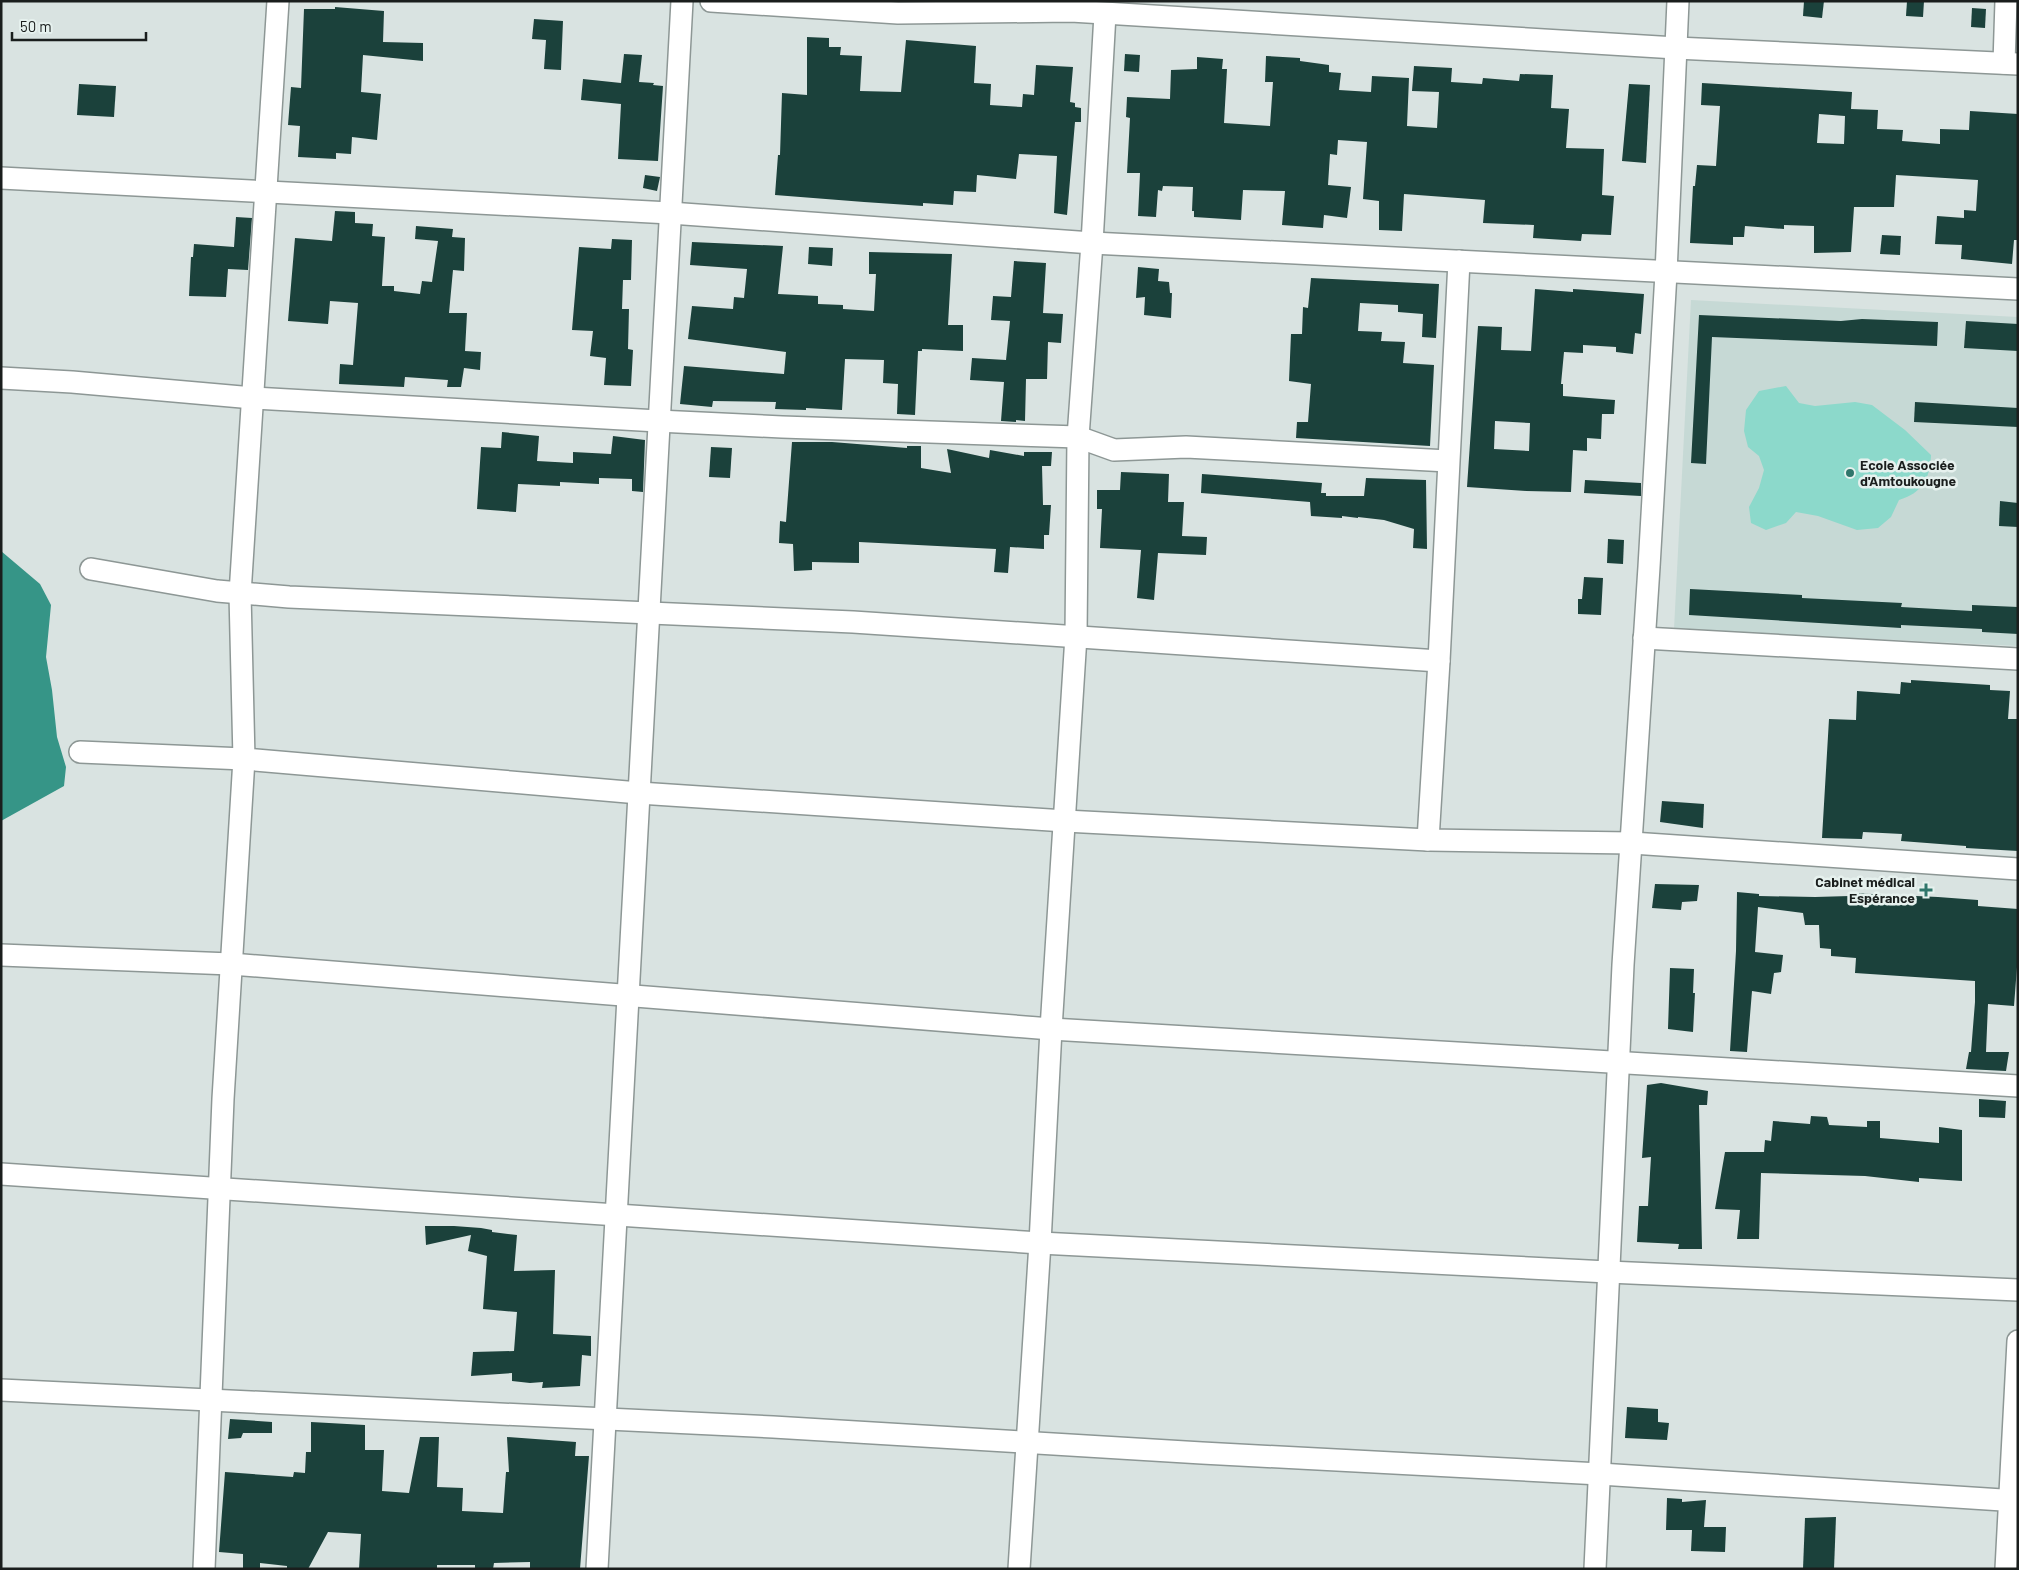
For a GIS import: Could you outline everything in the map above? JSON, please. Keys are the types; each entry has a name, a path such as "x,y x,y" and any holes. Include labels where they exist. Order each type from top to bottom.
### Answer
{"street":[{"path":"204,1569 231,964 244,760 240,594 278,1"},
{"path":"597,1569 682,1"},
{"path":"711,1 898,13 1070,6 1105,14 1676,48 2011,64 2006,1"},
{"path":"1595,1569 1618,1064 1666,273 1678,1"},
{"path":"1019,1569 1076,636 1078,437 1092,243 1105,14"},
{"path":"1,178 670,213 1092,243 2018,289"},
{"path":"1428,840 1459,261"},
{"path":"1,378 72,382 253,398 658,421 1078,437 1114,450 1186,446 1448,461"},
{"path":"91,569 240,594 853,622 1439,661"},
{"path":"1644,638 2018,659"},
{"path":"80,752 244,760 639,793 1065,821 1428,840 1632,843 2018,869"},
{"path":"1,955 231,964 1051,1029 1618,1064 2018,1086"},
{"path":"1,1174 1040,1243 1608,1272 2018,1290"},
{"path":"2006,1569 2014,1501 2018,1341"},
{"path":"1,1390 605,1418 1202,1454 1600,1474 2014,1501"}],"shaded area":[{"name":"Ecole Associée d'Amtoukougne","path":"1691,300 2018,317 2018,646 1674,629"},
{"path":"1786,386 1799,403 1815,406 1855,402 1872,405 1905,430 1931,455 1929,471 1923,484 1914,493 1899,500 1891,517 1878,528 1857,530 1818,516 1796,512 1786,523 1766,530 1751,523 1749,507 1759,488 1764,470 1759,456 1748,447 1744,431 1746,410 1759,391"},
{"path":"1,551 40,584 51,605 46,657 57,737 66,767 64,786 1,821"}],"building":[{"path":"1804,1 1824,1 1822,18 1803,16"},
{"path":"1907,1 1924,1 1923,17 1906,16"},
{"path":"335,7 384,11 383,42 423,43 423,61 363,55 361,92 381,94 377,140 352,137 351,154 336,153 336,159 298,157 300,126 288,125 291,87 301,88 304,9 335,9"},
{"path":"1972,8 1986,9 1985,28 1971,27"},
{"path":"534,19 563,21 561,70 544,69 546,40 532,39"},
{"path":"807,37 829,38 829,47 841,47 840,55 862,56 860,91 901,92 906,40 976,46 974,83 991,84 990,105 1022,107 1023,94 1034,95 1036,65 1073,67 1070,102 1075,103 1075,107 1081,108 1081,122 1075,122 1067,215 1054,213 1057,156 1019,154 1016,179 977,175 976,192 954,191 953,205 923,203 923,206 775,195 778,155 780,155 782,93 807,95"},
{"path":"624,54 642,55 639,82 663,86 658,161 618,159 621,104 581,100 583,79 621,83"},
{"path":"1125,54 1140,55 1139,72 1124,71"},
{"path":"1266,56 1300,58 1300,61 1329,65 1329,72 1341,73 1339,90 1371,92 1372,76 1409,78 1407,126 1437,128 1439,92 1412,91 1414,66 1452,68 1451,82 1482,84 1483,78 1519,81 1520,74 1553,75 1551,108 1569,109 1566,148 1604,149 1602,195 1614,196 1611,235 1582,234 1581,241 1533,238 1534,225 1483,223 1485,200 1404,194 1402,231 1379,230 1379,201 1363,199 1367,142 1338,140 1337,155 1330,154 1328,185 1351,187 1347,218 1324,215 1323,228 1282,225 1285,191 1243,190 1241,220 1194,217 1194,211 1192,211 1193,187 1163,186 1162,191 1158,190 1156,217 1138,216 1140,173 1127,173 1130,118 1126,117 1127,97 1170,99 1171,70 1197,69 1197,57 1223,59 1222,69 1227,69 1224,123 1270,126 1273,82 1265,82"},
{"path":"1702,83 1852,92 1851,109 1878,110 1877,129 1903,130 1902,141 1940,144 1940,129 1969,130 1970,111 2018,114 2018,240 2014,240 2012,264 1961,259 1962,245 1935,244 1937,216 1964,218 1964,210 1976,211 1978,180 1896,175 1894,207 1854,207 1851,252 1814,253 1814,226 1784,225 1784,229 1745,226 1744,237 1733,237 1733,245 1690,243 1693,186 1695,186 1697,165 1716,166 1720,106 1701,105","holes":["1819,114 1845,116 1844,144 1817,143"]},
{"path":"79,84 116,86 114,117 77,115"},
{"path":"1629,84 1650,85 1646,163 1622,161"},
{"path":"645,175 660,177 657,191 643,188"},
{"path":"335,211 355,212 355,223 373,224 372,236 385,237 382,286 394,286 394,291 420,294 422,281 432,282 438,241 415,239 416,226 453,229 452,237 465,238 464,271 453,270 449,313 467,313 465,351 481,352 480,370 464,368 461,387 447,387 448,380 405,377 404,387 339,384 340,364 353,365 358,303 330,301 328,324 288,321 295,238 332,241"},
{"path":"236,217 252,218 248,270 228,269 226,297 189,296 191,257 193,257 194,244 234,247"},
{"path":"1882,235 1901,236 1900,255 1880,254"},
{"path":"612,239 632,240 631,280 623,280 622,309 629,309 628,349 633,350 631,386 604,385 606,358 590,356 593,331 572,330 579,247 611,249"},
{"path":"692,242 783,246 778,294 818,296 818,304 843,305 843,309 874,311 876,274 869,274 869,252 952,254 948,325 963,325 963,351 922,349 922,351 918,351 915,415 897,414 898,384 883,383 884,360 845,359 842,410 775,409 776,402 713,401 712,407 680,404 684,366 784,374 786,352 688,339 692,306 733,309 734,297 744,298 747,269 690,265"},
{"path":"809,247 833,248 832,266 808,264"},
{"path":"1014,261 1046,263 1043,313 1063,314 1061,343 1048,342 1047,379 1026,379 1025,421 1016,420 1016,422 1001,421 1004,382 970,380 972,358 1006,360 1010,321 991,320 993,296 1011,297"},
{"path":"1138,267 1159,269 1158,281 1169,282 1170,293 1172,293 1171,318 1144,315 1145,297 1136,298"},
{"path":"1311,278 1439,284 1436,338 1422,337 1423,314 1398,312 1398,305 1360,303 1358,331 1382,332 1381,341 1405,342 1403,363 1434,365 1430,446 1296,438 1297,422 1308,422 1311,384 1289,381 1291,334 1302,334 1303,307 1308,308"},
{"path":"1535,289 1573,292 1573,289 1644,294 1641,334 1635,333 1633,354 1616,352 1616,347 1583,345 1583,353 1564,352 1561,384 1563,384 1563,396 1615,400 1614,414 1602,414 1601,439 1587,438 1587,451 1573,450 1571,492 1467,487 1478,326 1502,327 1501,350 1531,351","holes":["1495,421 1530,423 1529,451 1494,449"]},
{"path":"1699,315 1841,321 1862,319 1938,322 1937,346 1712,337 1706,464 1691,463"},
{"path":"1966,321 2018,324 2018,351 1964,348"},
{"path":"1915,402 2018,408 2018,427 1914,422"},
{"path":"502,432 539,436 537,461 573,463 573,452 611,454 613,436 645,440 643,492 632,491 632,479 599,478 599,484 560,482 560,486 518,484 516,512 477,509 481,447 501,448"},
{"path":"792,442 832,442 907,448 907,446 921,446 921,468 951,473 947,449 989,458 990,450 1024,456 1024,452 1052,452 1051,466 1042,466 1043,505 1051,505 1049,535 1044,535 1044,549 1010,547 1008,573 994,572 996,549 859,542 859,563 812,562 812,570 794,571 793,544 779,543 780,521 786,522"},
{"path":"711,447 732,448 730,478 709,477"},
{"path":"1121,472 1169,474 1168,502 1184,502 1182,536 1207,537 1206,555 1158,553 1154,600 1137,598 1141,550 1100,548 1102,509 1097,509 1097,490 1120,490"},
{"path":"1202,474 1322,483 1321,493 1326,493 1326,496 1364,496 1366,478 1426,480 1427,549 1413,548 1414,529 1384,520 1342,516 1342,518 1311,516 1310,502 1201,493"},
{"path":"1585,480 1641,483 1641,496 1584,493"},
{"path":"2000,501 2018,503 2018,527 1999,526"},
{"path":"1608,539 1624,540 1623,564 1607,563"},
{"path":"1584,577 1603,578 1601,615 1578,614 1578,599 1582,599"},
{"path":"1690,589 1802,595 1802,598 1902,603 1901,607 1972,611 1972,605 2018,607 2018,634 1982,632 1982,629 1901,625 1901,628 1689,615"},
{"path":"1911,680 1990,685 1990,690 2010,691 2008,719 2018,719 2018,851 1901,841 1902,834 1863,832 1862,839 1822,838 1829,719 1856,720 1857,691 1900,694 1901,682 1911,683"},
{"path":"1662,801 1704,804 1703,828 1660,822"},
{"path":"1655,884 1699,885 1697,901 1682,902 1681,910 1652,908"},
{"path":"1737,892 1759,894 1759,896 1850,896 1850,893 1938,897 1978,900 1978,906 2018,909 2018,954 2014,1006 1988,1004 1986,1052 2009,1052 2006,1071 1966,1069 1969,1052 1971,1052 1975,981 1855,973 1856,958 1831,956 1831,949 1820,948 1819,925 1805,925 1803,913 1758,907 1755,952 1783,955 1781,972 1774,973 1771,994 1752,991 1747,1052 1730,1051 1736,951"},
{"path":"1670,968 1694,969 1693,1032 1668,1029"},
{"path":"1661,1083 1708,1091 1707,1105 1699,1105 1702,1249 1678,1249 1679,1244 1637,1242 1639,1206 1648,1206 1651,1157 1642,1158 1647,1085"},
{"path":"1979,1099 2006,1101 2005,1118 1979,1117"},
{"path":"1811,1116 1827,1117 1829,1125 1867,1127 1867,1121 1880,1121 1880,1138 1939,1143 1939,1127 1962,1130 1962,1181 1919,1178 1919,1182 1865,1176 1761,1173 1759,1239 1737,1239 1740,1210 1715,1209 1725,1152 1764,1152 1765,1140 1771,1141 1773,1121 1810,1124"},
{"path":"425,1226 481,1228 492,1230 492,1232 517,1235 514,1271 555,1270 553,1334 591,1336 591,1356 582,1355 580,1386 542,1388 543,1382 512,1381 512,1373 471,1376 473,1352 514,1351 517,1312 483,1309 487,1256 468,1251 471,1235 426,1245"},
{"path":"1627,1407 1658,1409 1658,1422 1669,1423 1667,1440 1625,1438"},
{"path":"230,1419 272,1422 272,1433 243,1433 241,1438 228,1439"},
{"path":"311,1422 365,1425 365,1450 384,1450 382,1491 409,1493 420,1437 439,1437 437,1487 463,1488 462,1511 503,1513 506,1472 509,1472 507,1437 576,1442 575,1456 589,1456 580,1569 530,1569 530,1562 494,1563 493,1569 475,1569 475,1565 437,1565 437,1569 359,1569 361,1534 328,1532 308,1569 287,1569 287,1566 260,1563 260,1569 243,1569 243,1554 219,1552 225,1472 293,1477 294,1472 305,1473 306,1452 311,1452"},
{"path":"1667,1498 1682,1499 1682,1502 1706,1500 1704,1527 1726,1527 1725,1552 1691,1551 1692,1530 1666,1530"},
{"path":"1836,1517 1834,1569 1803,1569 1805,1518"}],"place":[{"name":"Ecole Associée d'Amtoukougne","path":"1850,473"},
{"name":"Cabinet médical Espérance","path":"1926,890"}]}
